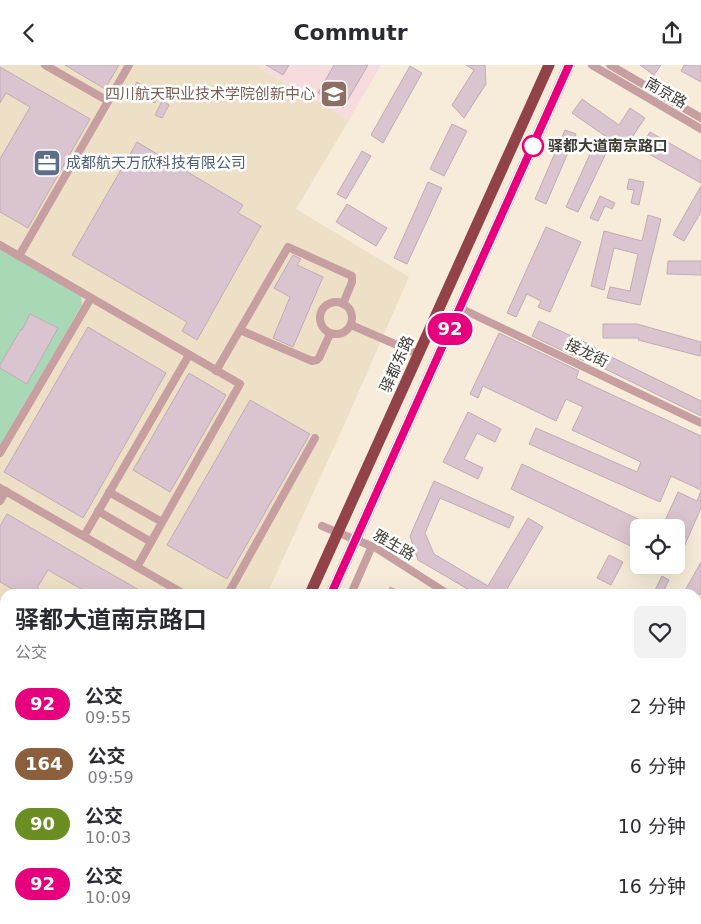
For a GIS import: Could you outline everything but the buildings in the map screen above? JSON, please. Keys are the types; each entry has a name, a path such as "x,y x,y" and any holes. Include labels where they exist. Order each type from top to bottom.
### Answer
{"highway":[{"name":"驿都东路","path":"312,589 549,65"},
{"path":"333,589 569,65"}],"street":[{"path":"45,65 108,101"},
{"path":"19,256 128,65"},
{"name":"南京路","path":"592,65 701,129"},
{"path":"610,65 701,118"},
{"path":"0,245 240,384 137,567"},
{"path":"216,371 288,247 352,276 352,282 343,304"},
{"path":"0,453 91,298"},
{"path":"334,302 343,304 351,312 351,325 341,334 330,333 322,327 320,321 322,311 334,302"},
{"name":"接龙街","path":"460,308 701,423"},
{"path":"351,325 418,354"},
{"path":"240,329 312,361 319,358 330,333"},
{"path":"84,536 189,355"},
{"path":"231,589 316,438"},
{"path":"0,501 3,489 175,589"},
{"path":"110,492 162,522"},
{"path":"98,511 151,542"},
{"name":"雅生路","path":"322,526 372,546 440,589"},
{"path":"353,589 372,546"}],"shaded area":[{"path":"0,65 261,65 260,68 349,120 296,209 409,277 269,589 0,589"},
{"name":"四川航天职业技术学院创新中心","path":"261,65 381,65 349,120 260,68"}],"green space":[{"path":"0,249 81,296 82,305 0,445"}],"bus line":[{"name":"92","path":"333,589 569,65"}],"place":[{"name":"四川航天职业技术学院创新中心","path":"334,94"},
{"name":"驿都大道南京路口","path":"533,146"},
{"name":"成都航天万欣科技有限公司","path":"47,163"}]}
